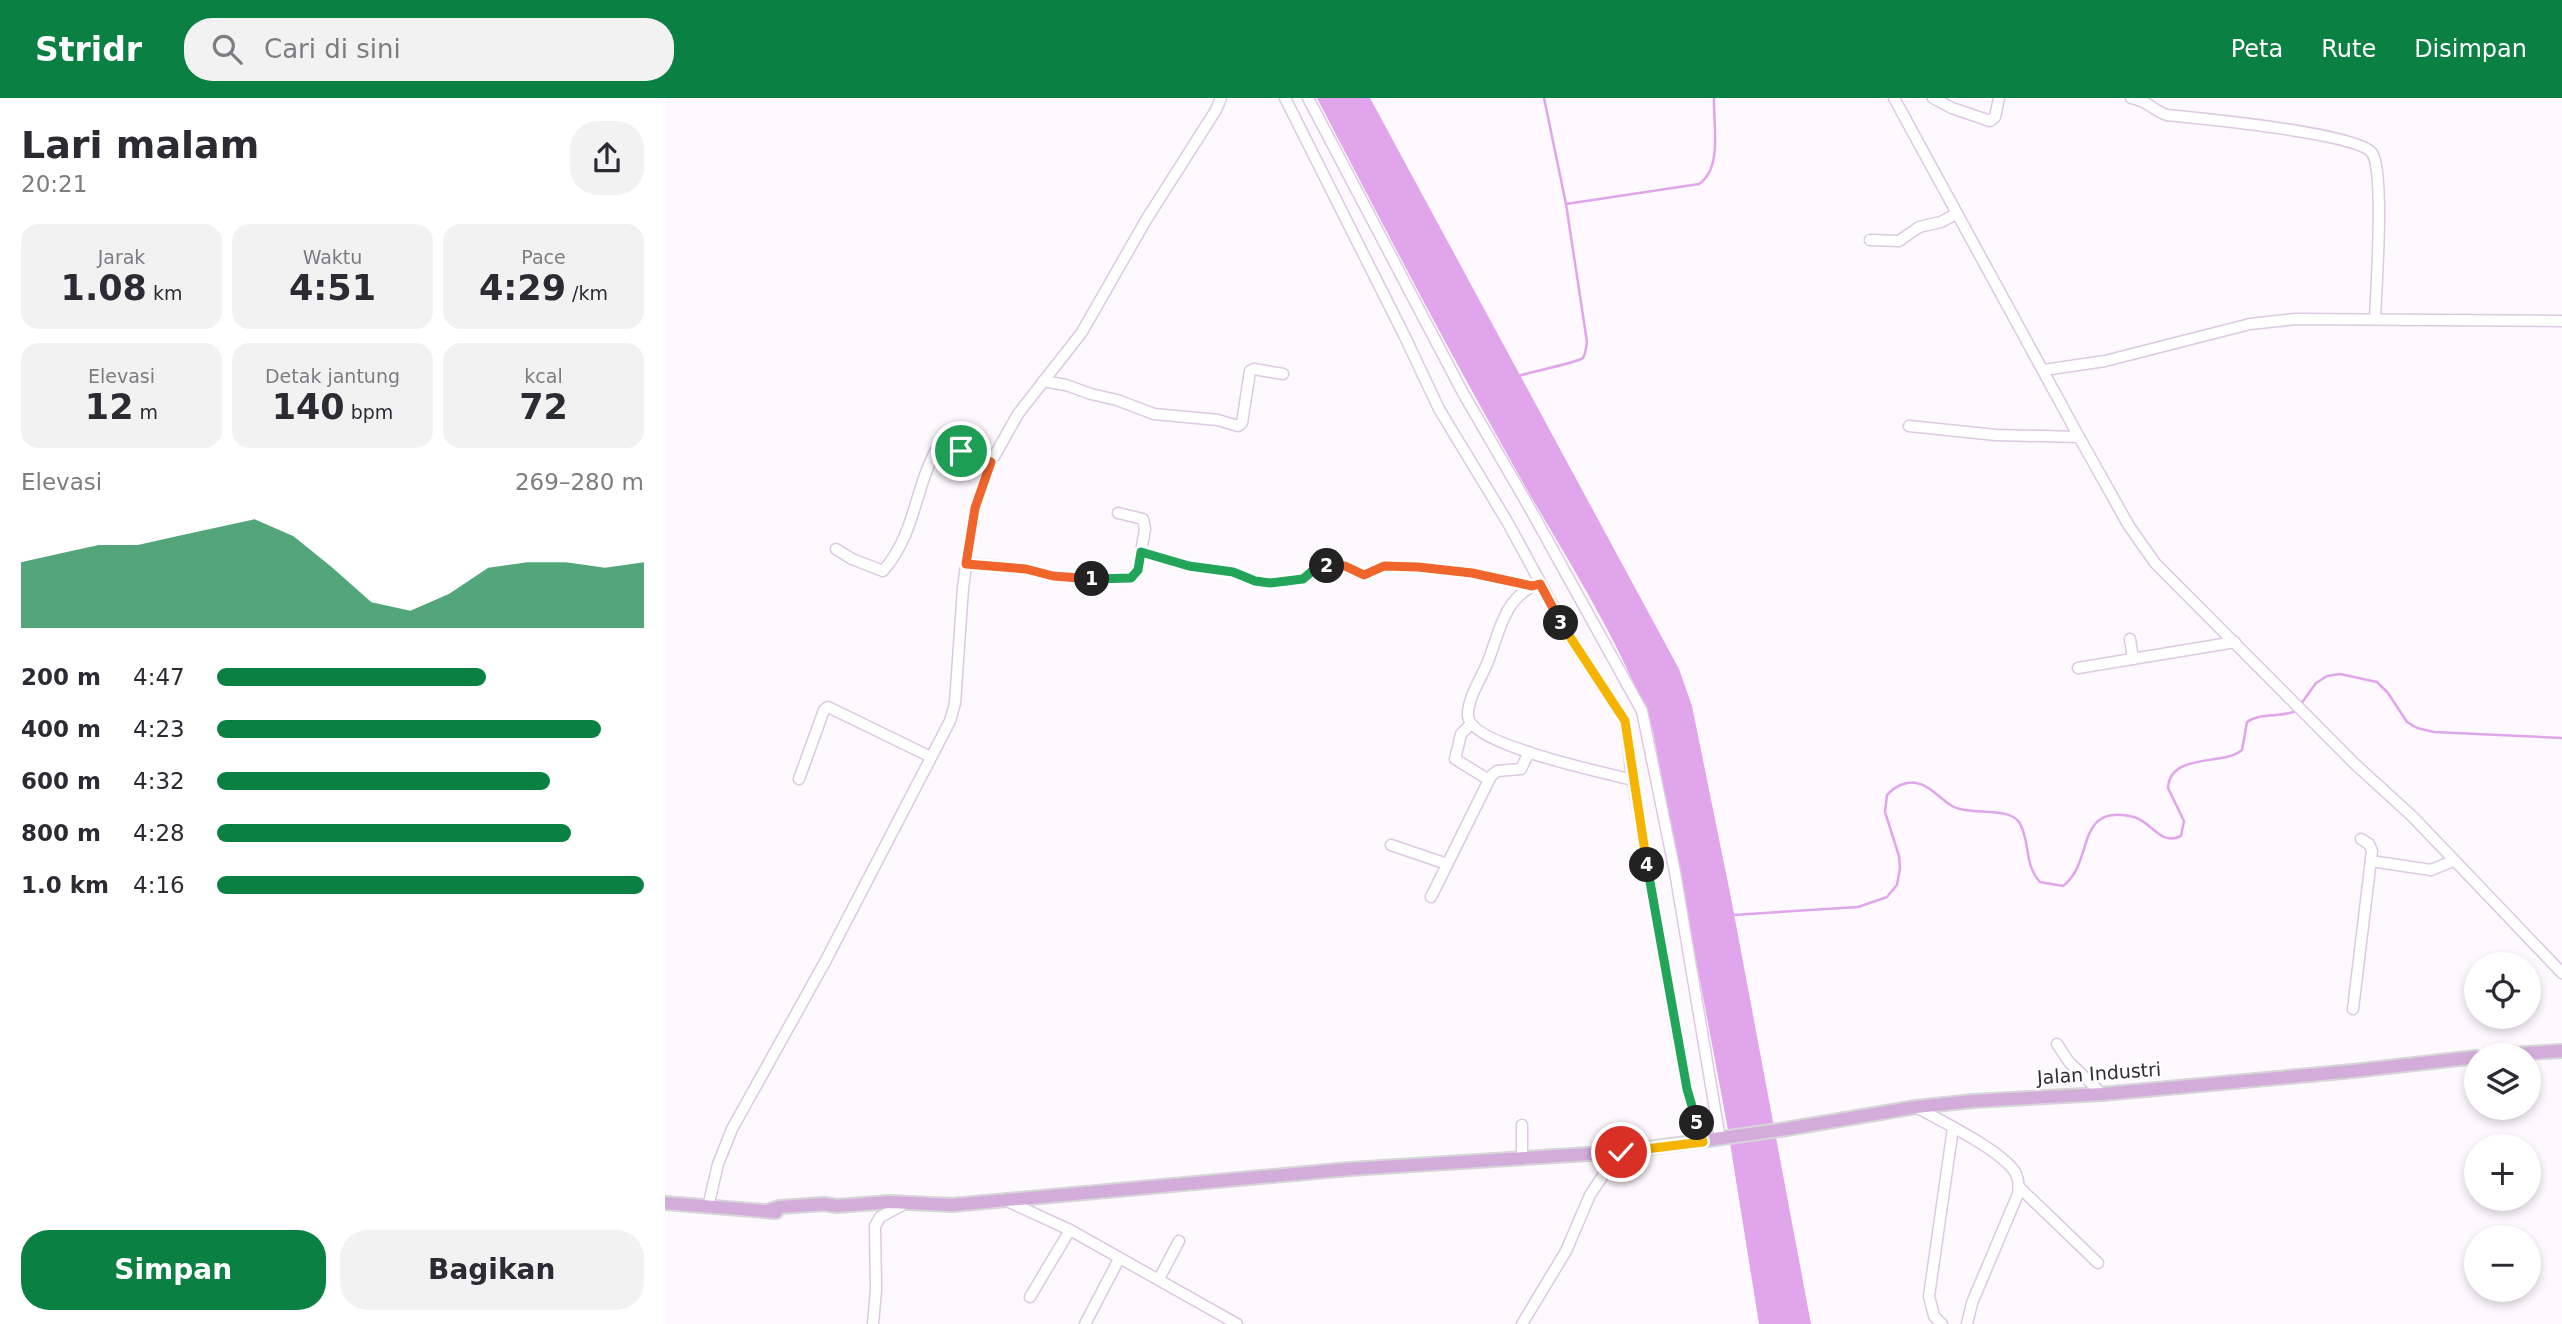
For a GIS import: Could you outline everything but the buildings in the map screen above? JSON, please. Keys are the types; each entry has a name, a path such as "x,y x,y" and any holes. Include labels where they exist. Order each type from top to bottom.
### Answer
{"main road":[{"path":"2541,1052 2562,1051"},
{"name":"Jalan Industri","path":"665,1203 777,1210 906,1203 952,1205 1373,1167 1614,1153 1703,1142 1916,1107 2102,1094 2464,1058"}],"street":[{"path":"708,1207 718,1164 732,1129 826,960 953,714 966,564 975,508 991,462 1014,421 1082,332 1146,220 1221,98"},
{"path":"1286,98 1439,410 1508,523 1536,585 1625,721 1682,1064 1703,1142"},
{"path":"1308,98 1463,393 1535,516 1642,711 1675,872 1723,1138"},
{"path":"1894,98 2079,437 2129,526 2154,563 2290,696 2307,716 2413,817 2452,861 2562,973"},
{"path":"1933,98 1986,121 1995,117 1999,98"},
{"path":"2131,98 2146,102 2167,115 2298,131 2368,148 2375,159 2379,223 2375,319"},
{"path":"1870,240 1899,241 1919,227 1941,222 1956,214"},
{"path":"2044,370 2105,361 2250,324 2296,319 2562,321"},
{"path":"1043,382 1066,385 1154,414 1218,421 1238,426 1242,423 1250,371 1254,369 1283,374"},
{"path":"1909,426 1996,435 2079,437"},
{"path":"836,549 852,559 883,570 906,538 924,479 939,445 991,462"},
{"path":"966,564 1026,569 1053,576 1082,579 1131,578 1138,570 1145,524 1143,519 1118,513"},
{"path":"1141,552 1189,566 1233,572 1255,581 1270,583 1303,579 1322,566 1345,566 1364,575 1384,566 1460,571 1536,585"},
{"path":"1536,585 1511,604 1503,617 1471,702 1468,716 1471,724 1479,732 1529,752 1633,780"},
{"path":"2130,639 2133,659"},
{"path":"2078,668 2235,642"},
{"path":"799,779 825,708 855,719 931,757"},
{"path":"1471,724 1461,734 1455,759 1489,780"},
{"path":"1431,897 1489,780 1497,771 1521,769 1529,752"},
{"path":"2353,1009 2371,861 2371,848 2361,839"},
{"path":"1391,845 1447,864"},
{"path":"2371,861 2431,870 2452,861"},
{"path":"2057,1044 2069,1062 2102,1094"},
{"path":"1916,1107 2007,1163 2017,1175 2019,1187 1972,1303 1967,1324"},
{"path":"1522,1125 1522,1159"},
{"path":"1942,1324 1934,1316 1929,1296 1953,1128"},
{"path":"1522,1324 1566,1251 1590,1195 1614,1153"},
{"path":"2019,1187 2098,1263"},
{"path":"1006,1201 1070,1230 1237,1324"},
{"path":"873,1324 877,1290 874,1226 880,1217 906,1203"},
{"path":"1030,1297 1070,1230"},
{"path":"1159,1279 1179,1241"},
{"path":"1085,1324 1119,1259"}],"shaded area":[{"path":"1317,98 1370,98 1679,669 1692,706 1731,898 1811,1324 1759,1324 1727,1124 1653,731 1639,695 1605,624 1458,366"}],"waterway":[{"path":"1518,376 1579,360 1584,356 1587,342 1566,204 1544,98"},
{"path":"1566,204 1699,184 1706,177 1714,156 1714,98"},
{"path":"1733,915 1858,907 1887,897 1897,885 1900,868 1899,856 1885,812 1887,795 1896,787 1908,783 1926,786 1960,809 2013,817 2023,829 2031,867 2040,882 2063,886 2073,876 2088,837 2102,818 2115,815 2134,817 2162,836 2181,836 2184,821 2168,788 2171,777 2178,769 2188,764 2234,755 2242,750 2247,722 2258,717 2296,711 2316,683 2327,676 2340,674 2377,682 2388,693 2407,722 2417,728 2434,732 2562,738"}],"route":[{"path":"961,451 991,462 975,508 966,564 1026,569 1053,576 1082,579 1131,578 1138,570 1141,552 1189,566 1233,572 1255,581 1270,583 1303,579 1322,566 1345,566 1364,575 1384,566 1460,571 1532,586 1540,584 1572,641 1625,721 1675,1026 1687,1089 1703,1142 1621,1152"}]}
